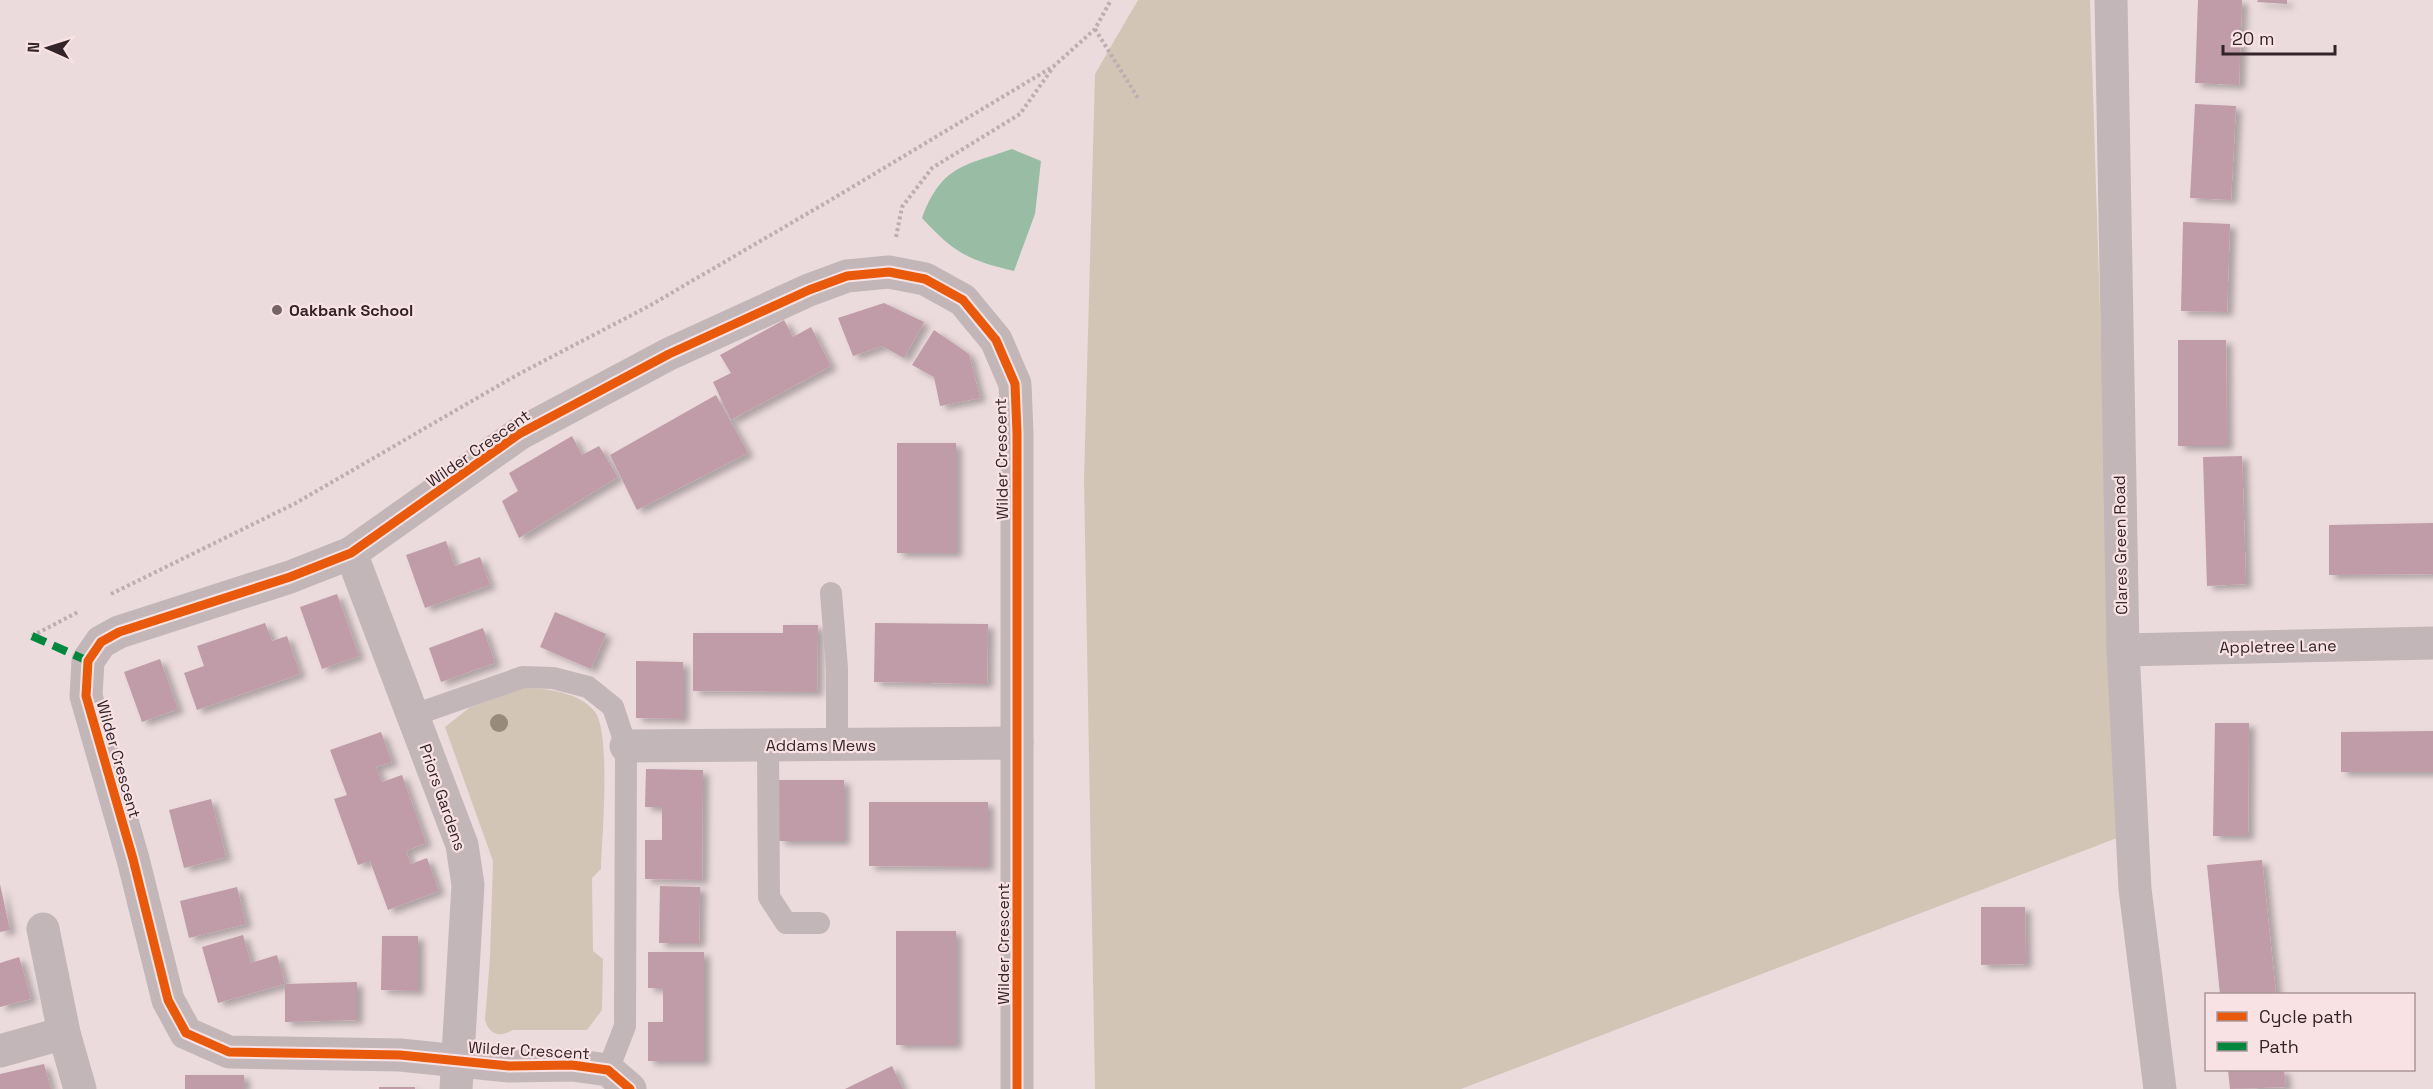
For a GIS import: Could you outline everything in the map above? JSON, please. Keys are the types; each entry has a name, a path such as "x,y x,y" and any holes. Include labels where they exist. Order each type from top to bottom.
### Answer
{"street":[{"name":"Clares Green Road","path":"2111,0 2123,650 2135,889 2160,1089"},
{"name":"Wilder Crescent","path":"619,1080 572,1065 509,1066 458,1075 400,1055 229,1052 186,1033 168,1000 133,859 86,696 87,661 101,642 119,632 290,577 351,553 519,434 669,354 810,290 847,276 889,272 925,279 963,300 996,340 1015,384 1017,433 1017,1089"},
{"name":"Priors Gardens","path":"351,553 462,845 468,885 458,1075"},
{"name":"Appletree Lane","path":"2123,650 2433,643"},
{"name":"Addams Mews","path":"626,746 1017,744"},
{"path":"43,929 64,1033 80,1089"},
{"path":"0,1051 64,1033"}],"lane":[{"path":"831,593 837,668 837,745"},
{"path":"414,715 523,677 553,678 588,687 613,707 626,746 625,1026 619,1080"},
{"path":"768,745 769,897 786,922 819,923"}],"path":[{"path":"110,595 296,503 514,376 649,306 1054,66 1095,29 1111,0"},
{"path":"1095,29 1138,98"},
{"path":"889,272 902,207 932,168 1020,114 1054,66"},
{"path":"28,639 81,610"}],"shaded area":[{"path":"1138,0 2090,0 2117,838 1461,1089 1095,1089 1084,481 1095,74"},
{"path":"1012,149 1041,161 1035,214 1014,271 973,259 943,240 922,218 938,187 956,170"},
{"path":"522,688 562,692 580,700 595,712 600,724 604,763 601,869 592,878 593,951 603,959 602,1010 587,1030 513,1030 504,1034 496,1034 485,1020 490,957 493,861 445,727 469,708"}],"building":[{"path":"2198,0 2242,0 2239,85 2195,83"},
{"path":"2258,0 2287,0 2287,4 2257,2"},
{"path":"2195,104 2236,106 2231,200 2190,198"},
{"path":"2183,222 2230,224 2227,312 2181,311"},
{"path":"884,303 924,322 904,358 882,346 853,356 838,318"},
{"path":"784,320 793,337 811,327 831,366 731,420 713,382 731,373 720,355"},
{"path":"934,330 969,354 980,398 940,406 934,377 912,365"},
{"path":"2178,340 2226,340 2227,446 2178,446"},
{"path":"716,395 748,453 637,510 610,455"},
{"path":"572,436 582,455 599,446 618,477 519,538 502,501 518,491 509,473"},
{"path":"897,443 956,443 956,553 897,553"},
{"path":"2242,456 2246,584 2207,586 2203,457"},
{"path":"2433,523 2433,574 2329,575 2329,525"},
{"path":"446,541 455,566 480,557 490,585 425,608 406,555"},
{"path":"337,594 359,656 322,669 300,607"},
{"path":"555,612 606,634 591,669 540,647"},
{"path":"265,623 272,641 287,636 300,674 197,710 184,673 204,666 197,646"},
{"path":"875,623 988,624 987,684 874,682"},
{"path":"783,625 818,625 817,692 693,691 693,633 783,633"},
{"path":"483,628 495,663 441,682 429,648"},
{"path":"160,659 178,709 142,722 124,672"},
{"path":"636,661 683,662 683,719 636,718"},
{"path":"2215,723 2249,723 2248,836 2213,836"},
{"path":"2433,731 2433,772 2341,772 2341,732"},
{"path":"381,732 392,762 376,767 382,782 402,775 426,843 406,851 411,864 427,858 439,891 388,910 370,861 358,865 334,799 347,795 330,750"},
{"path":"646,769 703,770 702,880 645,879 645,840 662,840 662,807 645,807"},
{"path":"779,780 844,780 844,841 779,841"},
{"path":"211,799 226,857 184,868 169,810"},
{"path":"869,802 988,802 988,867 869,866"},
{"path":"2262,860 2276,993 2220,993 2207,865"},
{"path":"0,884 10,930 0,932"},
{"path":"660,886 700,887 699,943 659,943"},
{"path":"237,887 246,924 189,938 180,901"},
{"path":"1981,907 2025,907 2026,964 1981,965"},
{"path":"896,931 956,931 956,1045 896,1045"},
{"path":"243,935 251,963 277,955 285,984 218,1003 202,947"},
{"path":"382,936 418,936 418,991 381,990"},
{"path":"648,952 704,952 704,1061 648,1061 648,1022 663,1022 663,988 648,988"},
{"path":"19,957 31,999 0,1007 0,963"},
{"path":"357,982 357,1020 285,1022 285,984"},
{"path":"44,1064 51,1089 0,1089 0,1074"},
{"path":"892,1066 903,1089 845,1089"},
{"path":"2228,1071 2284,1071 2286,1087 2230,1089"},
{"path":"185,1075 244,1075 244,1089 185,1089"},
{"path":"379,1087 415,1087 415,1089 379,1089"}],"marked path":[{"path":"32,636 88,661"}],"cycle path":[{"path":"630,1089 608,1070 572,1065 509,1066 400,1055 229,1052 186,1033 168,1000 133,859 86,696 88,661 101,642 119,632 290,577 351,553 519,434 669,354 809,290 847,276 889,272 925,279 963,300 996,340 1015,384 1017,433 1017,1089"}],"place":[{"name":"Oakbank School","path":"277,310"}]}
